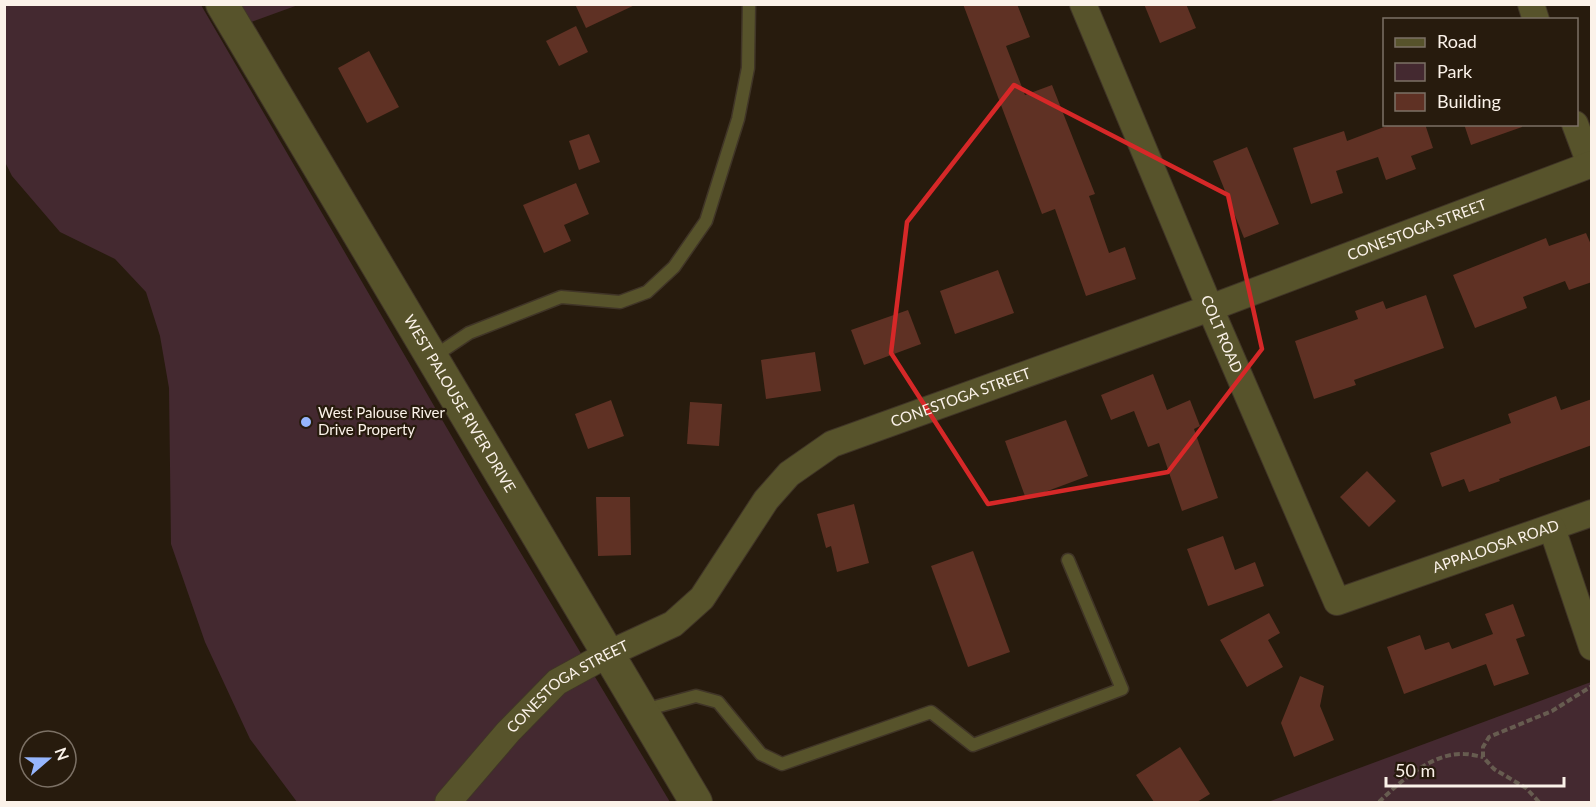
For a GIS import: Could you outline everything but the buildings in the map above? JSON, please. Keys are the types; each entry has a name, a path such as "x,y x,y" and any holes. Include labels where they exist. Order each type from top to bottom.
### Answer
{"street":[{"name":"WEST PALOUSE RIVER DRIVE","path":"222,4 696,802"},
{"name":"COLT ROAD","path":"1083,4 1210,308 1337,602 1400,580"},
{"path":"1576,126 1591,164"},
{"name":"CONESTOGA STREET","path":"448,802 508,732 557,682 608,654 673,624 702,598 766,500 789,474 832,444 1210,308 1591,164"},
{"name":"APPALOOSA ROAD","path":"1400,580 1592,513"},
{"path":"1552,528 1592,647"}],"lane":[{"path":"432,358 469,333 561,297 620,302 647,292 674,267 706,221 738,119 748,68 749,4"},
{"path":"642,711 696,696 718,702 760,754 782,764 931,712 973,745 1122,689 1068,560"}],"path":[{"path":"1483,757 1483,747 1489,737 1552,711 1592,686"},
{"path":"1379,802 1405,778 1434,760 1449,755 1464,754 1483,757 1494,769 1526,788 1539,802"}],"highlighted area":[{"path":"1014,85 1228,195 1262,349 1168,472 988,504 891,353 907,222"}],"green space":[{"name":"West Palouse River Drive Property","path":"4,5 201,5 480,485 670,802 297,802 250,739 205,642 171,544 169,388 160,336 146,292 115,259 60,232 12,176 5,162"},
{"path":"222,5 298,5 235,28"},
{"path":"1591,682 1591,802 1268,802"}],"place":[{"name":"West Palouse River Drive Property","path":"306,422"}]}
